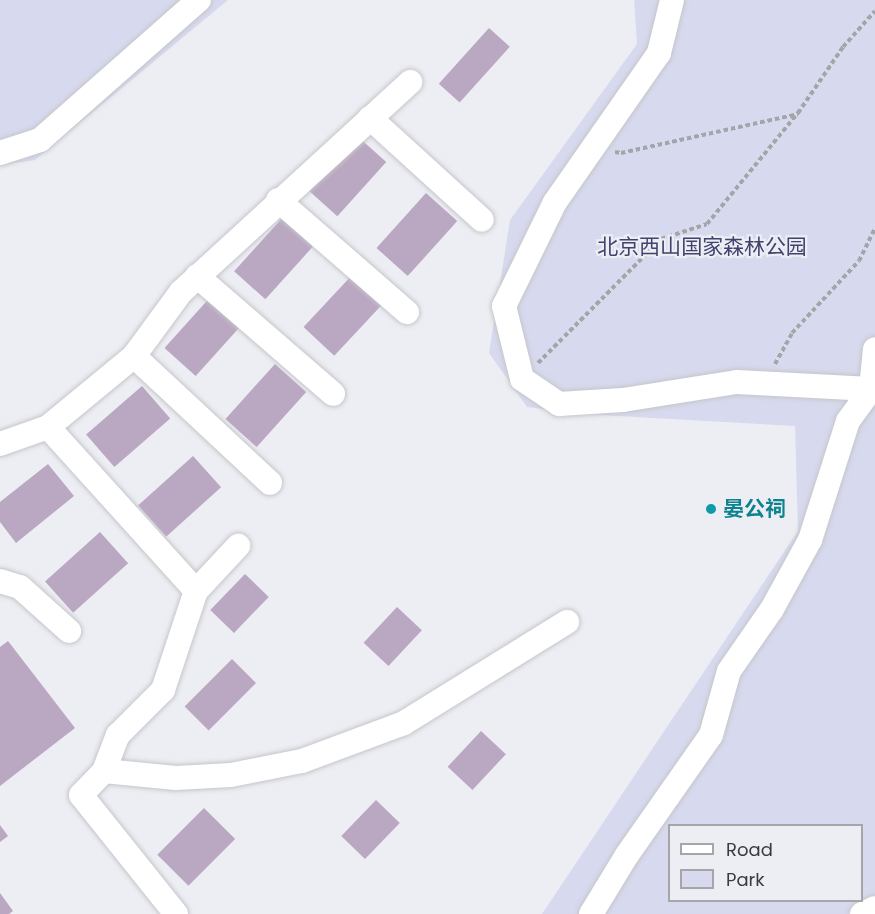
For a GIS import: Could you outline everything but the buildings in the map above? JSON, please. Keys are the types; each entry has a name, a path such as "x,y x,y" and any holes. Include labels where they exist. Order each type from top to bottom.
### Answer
{"street":[{"path":"0,153 40,140 199,0"},
{"path":"672,0 659,53 596,147 555,202 504,306 522,380 559,404 623,400 737,382 871,389"},
{"path":"0,444 48,427 134,356 180,292 278,200 410,82"},
{"path":"370,118 482,220"},
{"path":"278,200 407,312"},
{"path":"197,276 333,394"},
{"path":"591,914 627,855 711,735 729,671 772,609 810,540 848,421 871,389 875,349"},
{"path":"134,356 270,483"},
{"path":"48,427 196,591"},
{"path":"176,914 81,795 104,771 118,735 163,690 196,591 238,546"},
{"path":"0,581 20,587 69,631"},
{"path":"104,771 176,778 220,776 302,761 404,723 567,622"},
{"path":"862,914 875,908"}],"path":[{"path":"522,380 661,239 707,224 798,113 843,47 875,11"},
{"path":"596,147 621,153 798,113"},
{"path":"765,383 792,333 859,261 875,228"}],"green space":[{"path":"0,0 228,0 35,160 0,165"},
{"name":"北京西山国家森林公园","path":"634,0 875,0 875,914 542,914 798,531 795,426 583,414 527,407 489,353 510,220 637,44"}],"place":[{"name":"晏公祠","path":"711,509"}]}
